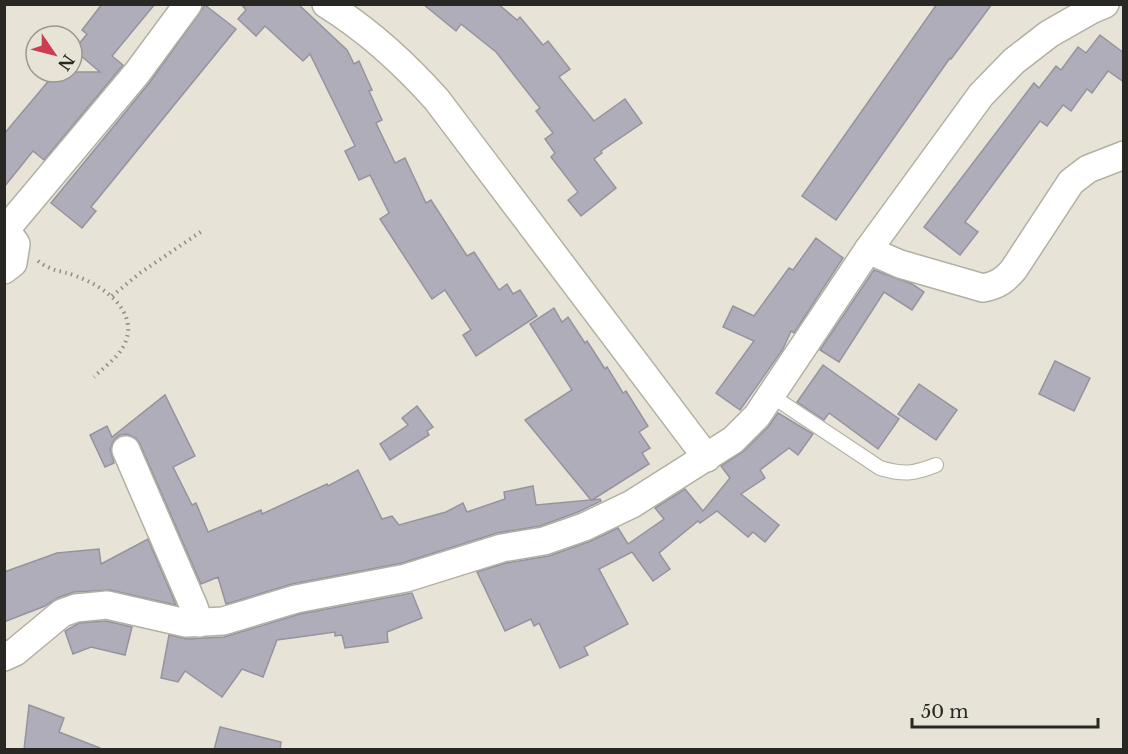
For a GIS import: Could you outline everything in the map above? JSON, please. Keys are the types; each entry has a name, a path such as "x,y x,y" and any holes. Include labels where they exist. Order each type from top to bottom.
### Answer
{"street":[{"path":"4,270 13,263 9,233 137,73 188,4"},
{"path":"326,4 371,36 409,69 436,100 707,458"},
{"path":"4,657 15,652 62,613 87,605 107,604 168,620 199,623 223,621 296,599 406,578 502,548 544,541 584,527 632,504 733,440 757,416 868,250 981,95 1014,61 1049,34 1105,4"},
{"path":"868,250 900,264 983,288 995,285 1004,281 1014,269 1071,182 1088,168 1124,155"},
{"path":"126,450 199,623"}],"lane":[{"path":"772,396 880,468 898,474 913,474 936,465"}],"path":[{"path":"112,296 140,273 202,231"},
{"path":"9,233 51,270 78,276 112,296 122,306 127,320 127,337 123,348 94,377"}],"building":[{"path":"102,4 155,4 112,56 123,65 44,160 33,151 4,187 4,134 46,84 84,84 84,72 100,72 84,58 84,38 87,34 84,27"},
{"path":"241,4 298,4 347,50 354,64 359,61 382,120 376,123 395,163 405,158 426,203 431,200 467,256 474,252 499,290 507,284 513,294 520,290 537,316 476,356 463,335 471,330 445,290 432,299 380,219 389,213 370,175 359,180 345,151 355,146 310,54 303,61 265,26 256,36 238,19 246,10"},
{"path":"423,4 498,4 517,20 520,17 543,45 548,41 570,69 559,77 594,121 625,99 642,123 601,151 602,153 594,159 616,188 581,216 568,200 578,192 551,157 555,153 545,139 553,133 536,111 540,108 496,52 461,24 456,31"},
{"path":"937,4 992,4 950,58 836,220 802,196"},
{"path":"205,5 236,29 91,207 96,211 82,228 51,203 150,82"},
{"path":"1100,35 1124,53 1124,82 1108,71 1092,93 1087,89 1071,111 1063,105 1047,126 1040,121 965,222 978,232 960,255 924,227 1034,83 1039,88 1056,66 1061,70 1078,47 1086,53"},
{"path":"816,238 843,258 794,333 791,331 783,349 740,410 716,393 754,341 723,327 733,306 754,316 789,268 793,270"},
{"path":"874,270 912,284 924,292 912,310 884,292 839,362 820,350"},
{"path":"554,308 562,322 568,317 605,369 607,367 623,393 626,391 648,426 639,432 650,448 642,453 649,464 592,500 600,499 601,501 540,526 497,533 402,563 292,584 226,604 218,577 201,584 136,438 127,434 120,435 114,440 110,449 114,463 105,467 90,435 107,426 112,437 165,395 195,456 173,467 192,505 196,503 208,532 261,510 262,514 327,484 328,486 358,470 382,519 392,516 399,525 446,512 463,503 467,512 505,499 504,492 533,486 536,505 591,500 525,420 572,390 530,324"},
{"path":"1055,361 1090,378 1074,411 1039,394"},
{"path":"823,365 899,419 878,449 829,413 824,420 797,402"},
{"path":"919,384 957,410 936,440 898,414"},
{"path":"417,406 433,427 427,431 429,435 390,460 380,444 408,425 402,418"},
{"path":"778,413 813,434 798,455 789,448 760,470 765,478 741,494 779,525 765,542 753,532 748,537 717,511 700,523 698,521 659,553 670,569 653,581 632,552 599,569 628,624 584,647 588,655 560,668 539,623 534,626 531,619 505,631 477,572 506,563 549,556 591,541 618,528 628,544 664,519 655,508 685,489 703,511 730,478 721,466 744,451 768,427"},
{"path":"148,539 176,605 110,590 74,592 4,622 4,572 57,553 99,549 101,564"},
{"path":"412,593 422,618 387,632 388,642 345,648 342,635 335,636 335,632 277,640 263,677 242,669 222,697 185,671 178,682 161,678 169,635 187,639 224,637 300,614"},
{"path":"106,621 132,627 125,655 91,647 73,654 65,631 79,623"},
{"path":"29,705 64,718 59,732 100,748 100,750 24,750"},
{"path":"220,727 281,742 280,750 214,750"}]}
